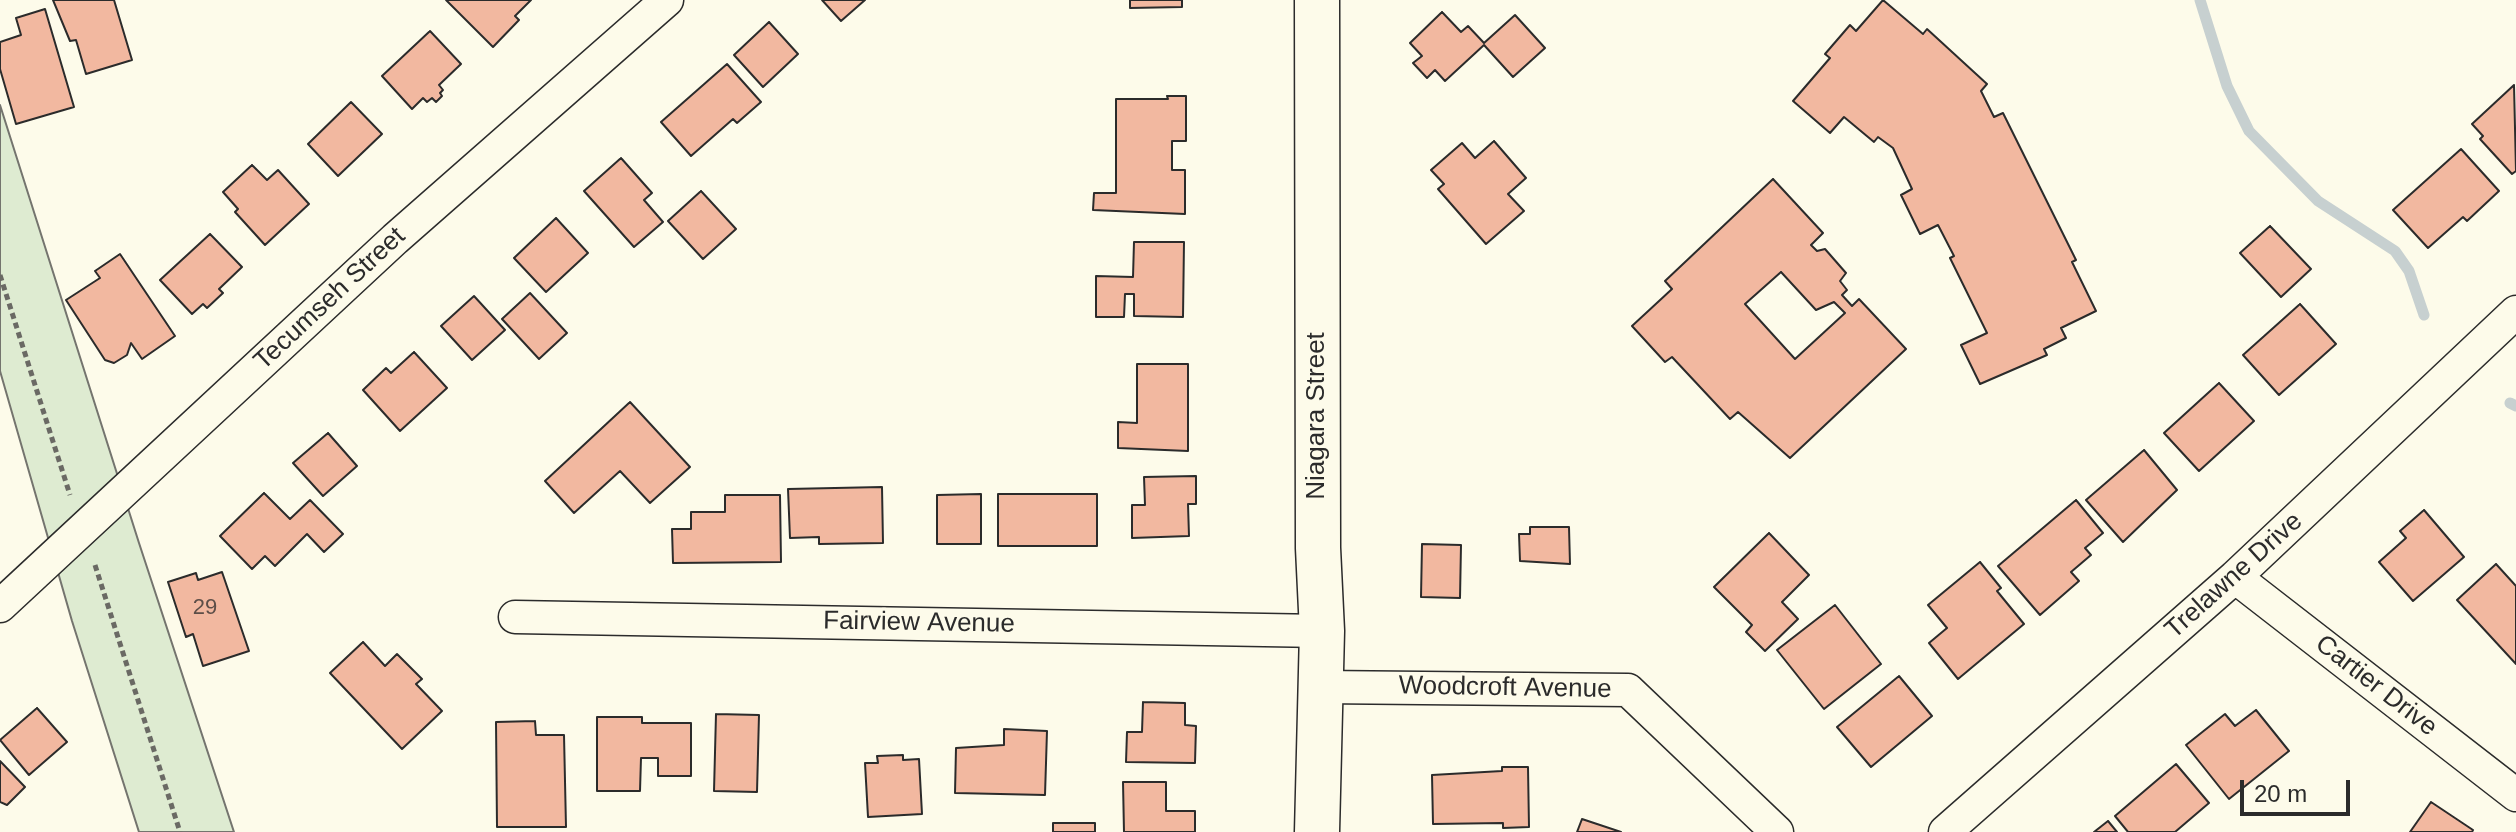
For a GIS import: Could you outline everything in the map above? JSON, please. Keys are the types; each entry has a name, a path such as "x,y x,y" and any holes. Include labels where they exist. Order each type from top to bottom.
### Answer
{"main road":[{"name":"Niagara Street","path":"1317,0 1318,532 1322,631 1317,832"}],"street":[{"name":"Tecumseh Street","path":"0,606 395,239 667,0"},
{"name":"Trelawne Drive","path":"1945,832 2235,577 2516,312"},
{"name":"Cartier Drive","path":"2235,577 2516,795"},
{"name":"Fairview Avenue","path":"515,617 1322,631"},
{"name":"Woodcroft Avenue","path":"1320,687 1628,690 1777,832"}],"path":[{"path":"0,275 71,497"},
{"path":"94,561 180,832"}],"green space":[{"path":"0,105 234,832 139,832 72,621 0,371"}],"building":[{"path":"53,0 114,0 132,60 86,74 76,40 70,41"},
{"path":"446,0 531,0 515,16 519,20 493,47"},
{"path":"822,0 865,0 841,21"},
{"path":"1130,0 1182,0 1182,7 1130,8"},
{"path":"1883,0 1923,34 1927,29 1987,84 1981,91 1994,117 2003,113 2076,260 2072,262 2096,311 2061,328 2066,338 2044,349 2047,355 1980,384 1961,345 1987,333 1950,258 1954,256 1938,225 1920,234 1901,195 1912,189 1893,148 1878,137 1874,142 1844,117 1830,133 1793,101 1830,58 1825,54 1850,25 1856,31"},
{"path":"45,9 74,107 16,124 0,69 0,42 21,35 16,18"},
{"path":"1442,12 1461,32 1468,26 1484,43 1515,15 1545,48 1513,77 1484,45 1445,81 1435,70 1427,78 1413,63 1422,56 1410,43"},
{"path":"769,22 798,54 763,87 734,55"},
{"path":"430,31 461,64 439,85 443,90 440,93 442,96 436,102 432,98 427,102 423,98 412,109 382,76"},
{"path":"727,64 761,102 737,123 733,119 691,156 661,122"},
{"path":"2514,85 2516,171 2512,174 2480,139 2483,136 2472,124"},
{"path":"1167,96 1186,96 1186,141 1172,141 1172,170 1185,170 1185,214 1093,210 1094,193 1116,193 1116,99 1168,99"},
{"path":"351,102 382,134 338,176 308,144"},
{"path":"1494,141 1526,178 1508,194 1524,211 1486,244 1438,189 1444,184 1431,170 1462,143 1475,158"},
{"path":"2461,149 2499,191 2467,221 2463,217 2428,248 2393,210"},
{"path":"621,158 652,193 644,200 663,222 634,247 584,191"},
{"path":"252,165 267,180 278,170 309,204 265,245 235,212 238,209 223,192"},
{"path":"1773,179 1823,233 1811,245 1817,251 1825,249 1846,273 1840,281 1847,290 1842,295 1852,306 1859,299 1906,349 1790,458 1738,412 1730,419 1672,357 1665,362 1632,326 1672,289 1665,281","holes":["1781,272 1816,310 1834,302 1845,313 1795,359 1745,304"]},
{"path":"701,191 736,229 703,259 668,221"},
{"path":"556,218 588,253 546,292 514,258"},
{"path":"2270,226 2311,269 2281,297 2240,253"},
{"path":"210,234 242,267 219,289 223,293 207,308 203,304 192,314 160,280"},
{"path":"1134,242 1184,242 1183,317 1134,316 1134,294 1125,294 1124,317 1096,317 1096,276 1133,277"},
{"path":"120,254 175,336 142,359 131,343 127,355 114,363 105,360 66,300 100,278 95,271"},
{"path":"530,293 567,333 539,359 502,319"},
{"path":"474,296 505,330 472,360 441,326"},
{"path":"2300,304 2336,344 2279,395 2243,355"},
{"path":"414,352 447,388 400,431 363,390 386,368 391,373"},
{"path":"1137,364 1188,364 1188,451 1118,448 1118,422 1137,423"},
{"path":"2219,383 2254,421 2199,471 2164,433"},
{"path":"630,402 690,467 650,503 620,471 574,513 545,481"},
{"path":"328,433 357,466 323,496 293,463"},
{"path":"2144,450 2177,490 2123,542 2086,500"},
{"path":"1196,476 1196,504 1188,504 1189,536 1132,538 1132,505 1145,505 1144,477"},
{"path":"882,487 883,543 819,544 819,537 790,538 788,489"},
{"path":"264,493 290,519 310,500 343,534 324,552 307,534 275,566 265,556 252,569 220,536"},
{"path":"981,494 981,544 937,544 937,495"},
{"path":"998,494 1097,494 1097,546 998,546"},
{"path":"725,495 780,495 781,562 673,563 672,529 691,529 691,512 725,512"},
{"path":"2076,500 2103,533 2085,548 2091,555 2071,572 2079,581 2040,615 1998,566"},
{"path":"2424,510 2464,557 2413,601 2379,562 2406,538 2400,531"},
{"path":"1530,527 1569,527 1570,564 1520,561 1519,534 1530,534"},
{"path":"1769,533 1809,575 1782,602 1798,619 1765,651 1746,632 1752,625 1714,587"},
{"path":"1422,544 1461,545 1460,598 1421,597"},
{"path":"1980,562 2001,588 1997,591 2024,624 1958,679 1929,643 1947,628 1928,605"},
{"path":"2496,564 2516,586 2516,664 2457,600"},
{"path":"222,572 249,651 203,666 193,634 186,637 168,582 196,573 198,580"},
{"path":"1835,605 1881,664 1824,709 1777,650"},
{"path":"363,642 385,666 397,654 422,679 416,684 442,711 402,749 330,673"},
{"path":"1899,676 1932,716 1871,767 1837,727"},
{"path":"1143,702 1185,703 1185,725 1196,726 1195,763 1126,762 1127,732 1142,732"},
{"path":"37,708 67,742 29,775 0,740"},
{"path":"2256,710 2289,751 2229,799 2186,745 2225,714 2235,726"},
{"path":"716,714 759,715 757,792 714,791"},
{"path":"597,717 642,717 642,723 691,723 691,776 658,776 658,758 641,758 640,791 597,791"},
{"path":"535,721 536,735 564,735 566,827 497,827 496,722"},
{"path":"1004,729 1047,731 1045,795 955,793 956,748 1004,745"},
{"path":"903,755 903,760 919,759 922,814 868,817 865,763 878,763 877,756"},
{"path":"0,761 25,787 7,805 0,802"},
{"path":"2176,764 2209,803 2175,832 2128,832 2115,816"},
{"path":"1502,767 1528,767 1529,827 1503,828 1503,823 1433,824 1432,775 1502,771"},
{"path":"1123,782 1166,782 1166,811 1195,811 1195,832 1124,832"},
{"path":"2431,802 2473,830 2472,832 2410,832"},
{"path":"1582,819 1621,832 1577,832"},
{"path":"2108,821 2117,832 2094,832"},
{"path":"1053,823 1095,823 1095,832 1053,832"}],"waterway":[{"path":"2200,0 2227,86 2249,131 2318,201 2395,251 2409,271 2424,315"},
{"path":"2510,403 2516,406"}]}
